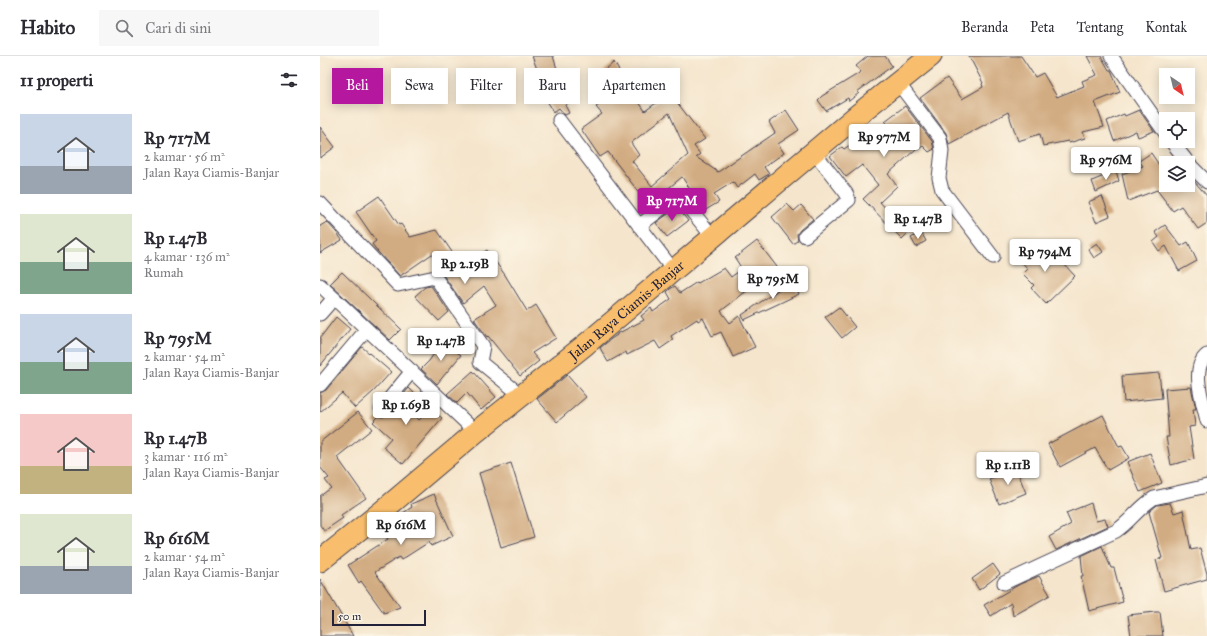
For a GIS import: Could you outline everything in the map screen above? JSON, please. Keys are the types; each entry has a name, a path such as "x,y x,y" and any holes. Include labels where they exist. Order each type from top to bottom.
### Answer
{"highway":[{"name":"Jalan Raya Ciamis-Banjar","path":"320,561 590,340 931,56"}],"street":[{"path":"1111,56 1159,124"},
{"path":"898,83 940,138 942,150 939,178 942,190 993,257"},
{"path":"559,120 673,270"},
{"path":"1177,148 1190,164 1205,177"},
{"path":"805,236 849,200 846,193 814,152"},
{"path":"639,226 674,199 680,197 713,237"},
{"path":"320,203 398,285 435,277 483,346 480,362 522,396"},
{"path":"320,285 476,432"},
{"path":"320,314 334,298"},
{"path":"320,385 367,329"},
{"path":"1207,355 1199,364 1198,378 1207,420"},
{"path":"381,409 412,371"},
{"path":"1004,583 1116,531 1121,528 1140,508 1154,498 1207,486"}],"building":[{"path":"532,56 553,56 557,68 537,68"},
{"path":"868,56 885,56 892,66 857,92 859,93 849,101 848,98 826,111 818,100 861,72 856,66"},
{"path":"969,56 1021,56 1035,77 1043,73 1057,97 1084,86 1082,81 1097,75 1087,56 1101,56 1109,70 1111,70 1120,92 1095,102 1104,127 1083,132 1085,138 1069,143 1068,141 1043,146 1040,134 1018,141 1008,112 949,144 946,133 920,98 947,78 962,99 983,87 983,83"},
{"path":"614,62 617,68 607,68"},
{"path":"549,104 567,104 565,105 569,113 565,115 559,108 554,112"},
{"path":"600,104 640,104 645,111 655,104 678,104 705,139 694,146 700,154 696,157 718,172 775,133 769,122 786,110 799,130 778,144 784,153 764,167 769,174 759,180 755,174 737,188 733,182 714,194 719,202 704,211 682,177 665,191 667,194 650,207 608,152 600,157 581,129 602,114 596,107","holes":["669,113 688,155 652,186 632,161 639,155 631,143"]},
{"path":"905,106 932,141 934,149 929,152 923,146 917,150 916,149 888,174 897,186 880,202 908,233 902,239 863,199 878,185 862,165 846,177 830,156 842,147 844,149 859,139 860,141 887,123 885,121"},
{"path":"1139,110 1154,131 1138,137 1136,131 1114,141 1107,121"},
{"path":"320,127 335,147 320,158"},
{"path":"1151,153 1159,165 1159,192 1195,192 1195,182 1207,196 1207,223 1198,229 1181,206 1173,211 1157,190 1128,201 1122,174 1143,166 1139,161"},
{"path":"1116,171 1119,181 1096,192 1092,181"},
{"path":"379,196 399,225 401,224 410,237 437,230 456,258 464,253 469,262 487,250 505,275 527,311 536,305 556,338 532,353 539,361 520,376 474,319 496,305 484,286 463,303 441,272 432,254 400,276 372,244 376,241 356,212"},
{"path":"1102,196 1110,216 1096,222 1088,202"},
{"path":"787,204 794,211 801,205 813,219 800,230 797,234 798,240 793,244 772,217"},
{"path":"677,207 688,221 667,237 656,223"},
{"path":"327,222 342,240 320,253 320,226"},
{"path":"1165,225 1181,246 1188,242 1197,261 1179,271 1166,246 1159,251 1153,242 1159,237 1155,232"},
{"path":"921,232 926,241 916,247 911,238"},
{"path":"757,241 777,267 721,311 730,323 739,316 755,347 733,357 721,332 712,336 703,318 698,321 697,319 671,336 673,340 660,349 655,341 627,355 626,352 608,362 600,348 617,334 644,320 641,316 651,308 653,312 671,299 667,292 670,289 675,286 680,293 724,268 731,277 742,269 735,258"},
{"path":"1034,243 1045,256 1051,250 1075,276 1046,304 1031,288 1034,285 1023,274 1028,269 1018,258"},
{"path":"1097,243 1103,252 1094,258 1088,249"},
{"path":"342,272 401,329 390,340 330,284"},
{"path":"791,281 799,294 744,320 742,315"},
{"path":"431,286 449,312 439,321 415,296 425,287"},
{"path":"839,307 855,327 842,338 825,317"},
{"path":"336,317 350,329 320,366 320,338"},
{"path":"443,341 461,355 437,384 421,369 429,361"},
{"path":"362,347 391,372 374,391 355,408 342,393 320,412 320,393 326,390"},
{"path":"473,371 496,397 481,410 467,393 457,403 447,394"},
{"path":"1159,373 1162,398 1124,402 1122,376"},
{"path":"567,375 586,397 557,422 537,399"},
{"path":"1191,387 1196,409 1193,409 1195,426 1189,427 1194,459 1171,465 1166,437 1169,437 1165,389"},
{"path":"409,388 422,402 412,413 419,420 431,409 442,418 403,464 383,447 391,438 373,422 379,416 383,417 387,414"},
{"path":"358,412 372,429 337,457 366,498 341,515 343,518 324,531 320,525 320,496 331,488 325,480 329,478 320,467 320,442"},
{"path":"1103,415 1119,447 1122,446 1129,458 1108,470 1095,448 1060,467 1048,444"},
{"path":"1150,453 1162,483 1140,492 1127,462"},
{"path":"511,463 534,537 501,547 479,473"},
{"path":"1016,468 1026,493 999,504 989,479"},
{"path":"434,494 453,536 431,546 429,542 401,560 399,557 375,572 400,607 384,613 361,581 359,583 348,565 388,539 381,528 412,507 411,504"},
{"path":"1091,503 1096,521 1105,519 1108,526 1056,550 1049,537 1071,524 1066,513"},
{"path":"1170,503 1174,513 1183,510 1191,550 1200,548 1207,579 1164,591 1156,560 1162,558 1149,512 1157,505"},
{"path":"1102,546 1111,568 1114,568 1123,602 1089,611 1081,576 1083,576 1081,556"},
{"path":"993,564 1000,574 979,590 972,579"},
{"path":"1039,576 1050,595 1013,616 1011,603 991,616 984,605 1020,584"},
{"path":"320,579 353,636 320,636"},
{"path":"1160,612 1163,636 1131,636 1128,615"}]}
